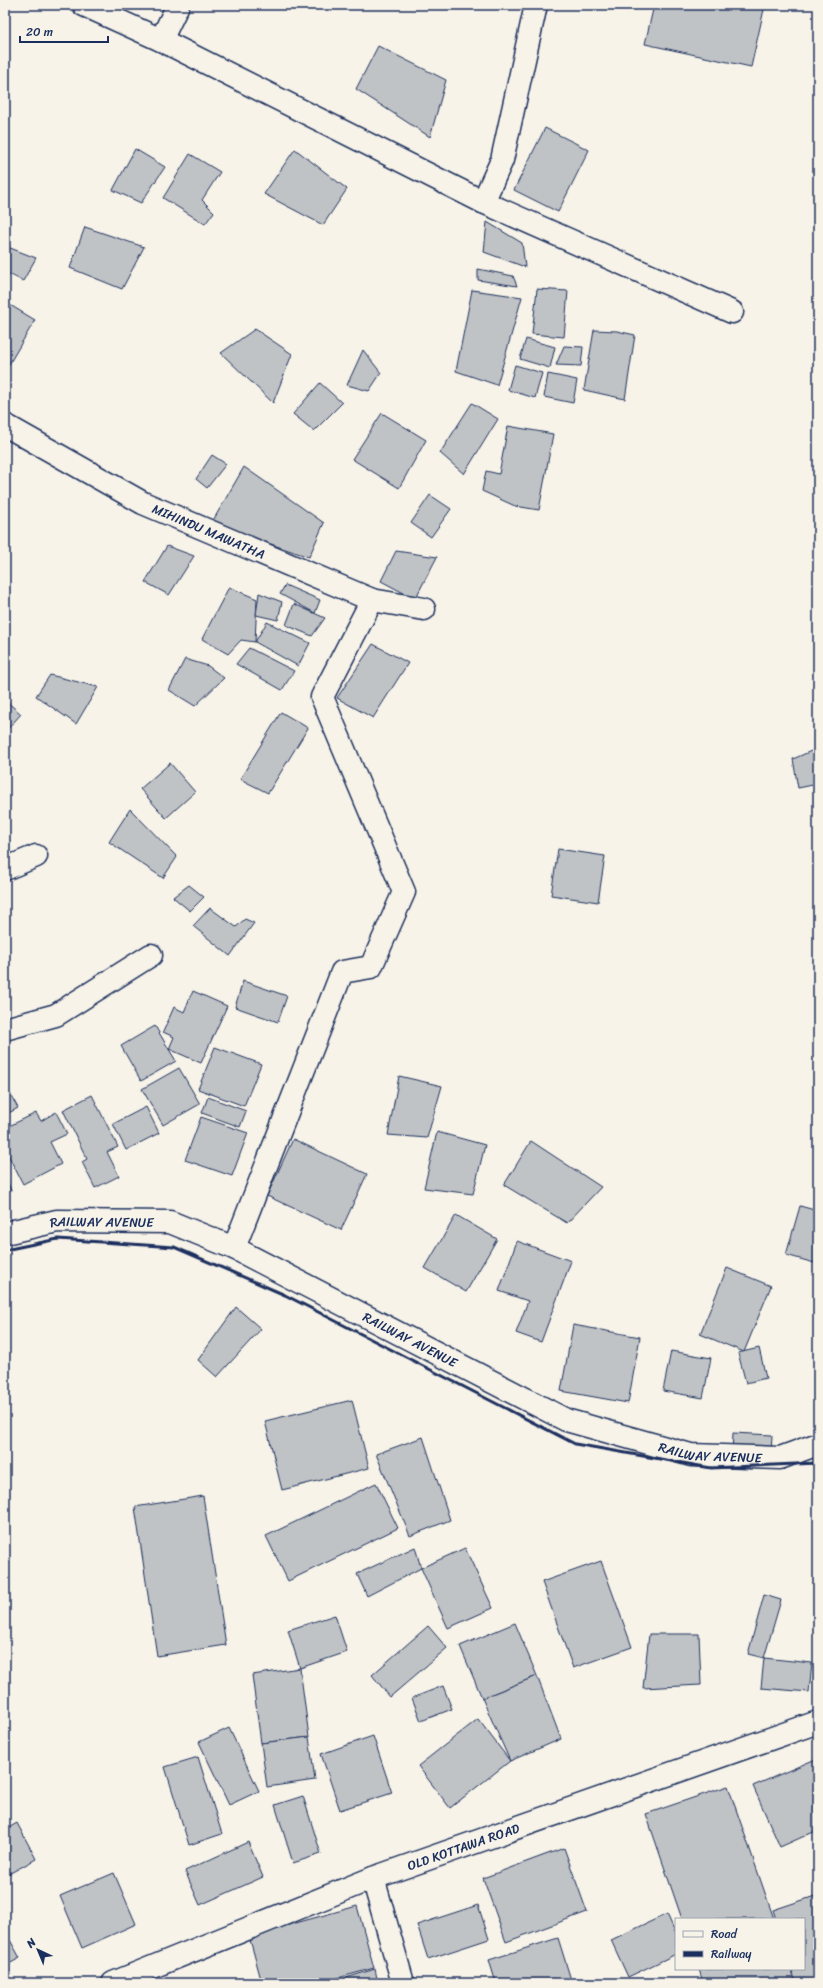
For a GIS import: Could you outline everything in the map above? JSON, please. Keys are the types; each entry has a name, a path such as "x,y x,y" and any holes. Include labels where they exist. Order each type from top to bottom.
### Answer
{"street":[{"path":"84,5 161,40 483,202 732,312"},
{"path":"161,40 178,5"},
{"path":"483,202 502,160 536,5"},
{"name":"MIHINDU MAWATHA","path":"5,425 144,504 372,600 424,609"},
{"path":"234,1248 342,972 371,967 404,892 322,697 372,600"},
{"path":"5,869 36,856"},
{"path":"5,1030 56,1015 151,955"},
{"name":"RAILWAY AVENUE","path":"5,1233 57,1221 170,1222 234,1248 566,1420 691,1455 780,1458 818,1444"},
{"name":"OLD KOTTAWA ROAD","path":"113,1983 373,1878 818,1722"},
{"path":"373,1878 403,1983"}],"building":[{"path":"654,5 765,5 751,67 645,44"},
{"path":"378,46 446,80 430,137 356,89"},
{"path":"545,128 589,150 558,212 514,190"},
{"path":"135,149 165,167 141,203 113,190"},
{"path":"295,149 347,189 323,225 264,194"},
{"path":"190,154 220,172 202,200 214,212 205,224 163,198"},
{"path":"487,222 522,243 525,267 484,252"},
{"path":"85,227 144,247 122,289 70,268"},
{"path":"5,246 36,258 23,281 5,272"},
{"path":"478,269 513,276 517,286 478,280"},
{"path":"537,289 568,291 564,337 532,334"},
{"path":"472,290 522,297 497,385 456,371"},
{"path":"5,302 35,320 5,371"},
{"path":"255,329 292,354 273,403 221,353"},
{"path":"594,330 617,331 635,335 625,399 584,390"},
{"path":"526,339 555,347 550,368 520,359"},
{"path":"564,346 583,347 581,366 556,365"},
{"path":"363,350 381,373 369,391 347,385"},
{"path":"515,365 542,373 535,398 508,390"},
{"path":"548,374 577,380 573,403 544,397"},
{"path":"320,383 342,403 314,431 293,414"},
{"path":"472,403 498,419 464,474 440,453"},
{"path":"382,413 426,440 399,488 352,459"},
{"path":"508,426 553,434 539,510 515,506 482,491 486,471 499,474"},
{"path":"212,455 226,464 207,488 196,479"},
{"path":"244,467 324,523 309,557 211,524"},
{"path":"430,495 451,509 431,537 411,523"},
{"path":"167,546 194,556 169,595 145,582"},
{"path":"396,551 437,557 415,599 381,581"},
{"path":"285,585 320,600 315,613 280,594"},
{"path":"229,587 257,599 255,642 241,640 228,654 202,639"},
{"path":"259,593 282,602 278,620 256,615"},
{"path":"294,604 325,618 312,636 286,625"},
{"path":"267,622 310,643 298,666 255,642"},
{"path":"373,644 408,663 373,718 337,698"},
{"path":"249,648 294,671 282,690 236,664"},
{"path":"185,659 208,666 224,678 195,706 169,690"},
{"path":"50,675 98,687 76,724 36,696"},
{"path":"5,700 21,714 5,732"},
{"path":"281,712 308,728 268,793 240,779"},
{"path":"818,748 818,784 798,788 793,759"},
{"path":"170,763 195,792 166,818 140,789"},
{"path":"130,809 177,857 163,878 109,842"},
{"path":"558,849 605,856 598,902 551,895"},
{"path":"189,885 204,897 190,911 173,897"},
{"path":"210,908 236,927 245,919 254,923 230,956 193,926"},
{"path":"243,981 287,996 278,1022 235,1007"},
{"path":"193,991 227,1006 201,1063 169,1049 174,1037 163,1032 174,1007 184,1012"},
{"path":"155,1026 176,1061 141,1081 121,1046"},
{"path":"215,1047 261,1064 244,1106 198,1089"},
{"path":"179,1068 200,1104 163,1125 142,1089"},
{"path":"399,1076 442,1086 427,1138 388,1135"},
{"path":"8,1090 18,1108 5,1115 5,1092"},
{"path":"92,1095 118,1147 107,1152 119,1176 95,1188 82,1162 87,1159 63,1110"},
{"path":"208,1097 246,1111 240,1127 202,1113"},
{"path":"146,1107 159,1133 126,1150 113,1124"},
{"path":"56,1112 67,1134 50,1142 61,1164 23,1184 5,1149 5,1128 36,1113 41,1121"},
{"path":"201,1117 248,1133 232,1176 185,1160"},
{"path":"437,1132 485,1145 473,1194 424,1188"},
{"path":"293,1139 367,1174 341,1230 267,1196"},
{"path":"531,1141 601,1187 567,1223 504,1185"},
{"path":"5,1175 11,1191 5,1193"},
{"path":"800,1206 818,1211 818,1264 786,1255"},
{"path":"456,1215 497,1239 466,1292 425,1268"},
{"path":"517,1241 571,1261 541,1342 516,1333 528,1301 499,1291"},
{"path":"727,1268 771,1286 744,1352 700,1334"},
{"path":"236,1307 261,1329 217,1377 198,1360"},
{"path":"573,1325 640,1337 628,1403 561,1391"},
{"path":"759,1348 766,1378 746,1383 738,1353"},
{"path":"671,1351 711,1358 703,1398 663,1391"},
{"path":"352,1400 369,1468 282,1490 265,1421"},
{"path":"733,1433 772,1435 771,1455 732,1453"},
{"path":"423,1437 450,1520 410,1536 376,1454"},
{"path":"376,1483 398,1528 288,1581 266,1536"},
{"path":"203,1496 226,1645 157,1656 135,1507"},
{"path":"415,1547 421,1568 367,1596 357,1574"},
{"path":"465,1548 493,1608 448,1628 421,1568"},
{"path":"601,1561 632,1647 573,1668 542,1582"},
{"path":"818,1581 818,1595 815,1582"},
{"path":"764,1595 781,1600 764,1658 748,1654"},
{"path":"335,1615 347,1652 300,1668 288,1630"},
{"path":"515,1623 537,1676 482,1698 460,1646"},
{"path":"428,1626 447,1648 390,1697 372,1675"},
{"path":"649,1634 699,1634 701,1685 643,1688"},
{"path":"764,1658 812,1663 809,1692 761,1688"},
{"path":"300,1668 309,1737 261,1743 252,1675"},
{"path":"537,1676 561,1739 510,1761 482,1698"},
{"path":"443,1686 452,1709 421,1721 412,1698"},
{"path":"478,1719 510,1761 450,1808 418,1766"},
{"path":"229,1728 259,1791 229,1805 199,1742"},
{"path":"373,1736 392,1793 340,1810 321,1754"},
{"path":"309,1737 315,1780 267,1787 261,1743"},
{"path":"198,1757 222,1834 189,1845 165,1767"},
{"path":"818,1758 818,1830 780,1847 753,1786"},
{"path":"728,1786 774,1918 682,1918 646,1814"},
{"path":"303,1796 321,1854 293,1863 275,1805"},
{"path":"17,1823 36,1859 5,1876 5,1830"},
{"path":"248,1842 263,1877 200,1905 185,1871"},
{"path":"564,1848 587,1912 506,1942 483,1878"},
{"path":"114,1873 136,1924 82,1948 60,1896"},
{"path":"818,1895 818,1981 811,1983 796,1983 791,1970 805,1970 805,1918 776,1918 773,1910"},
{"path":"478,1905 489,1939 428,1959 417,1925"},
{"path":"357,1906 374,1968 320,1983 262,1983 249,1936"},
{"path":"667,1914 675,1932 675,1954 628,1977 611,1940"},
{"path":"5,1931 20,1958 5,1966"},
{"path":"558,1938 572,1983 496,1983 489,1960"},
{"path":"375,1969 378,1983 330,1983"},
{"path":"699,1970 791,1970 796,1983 703,1983"}],"railway":[{"path":"5,1250 58,1239 174,1247 285,1295 575,1444 711,1468 818,1463"}]}
